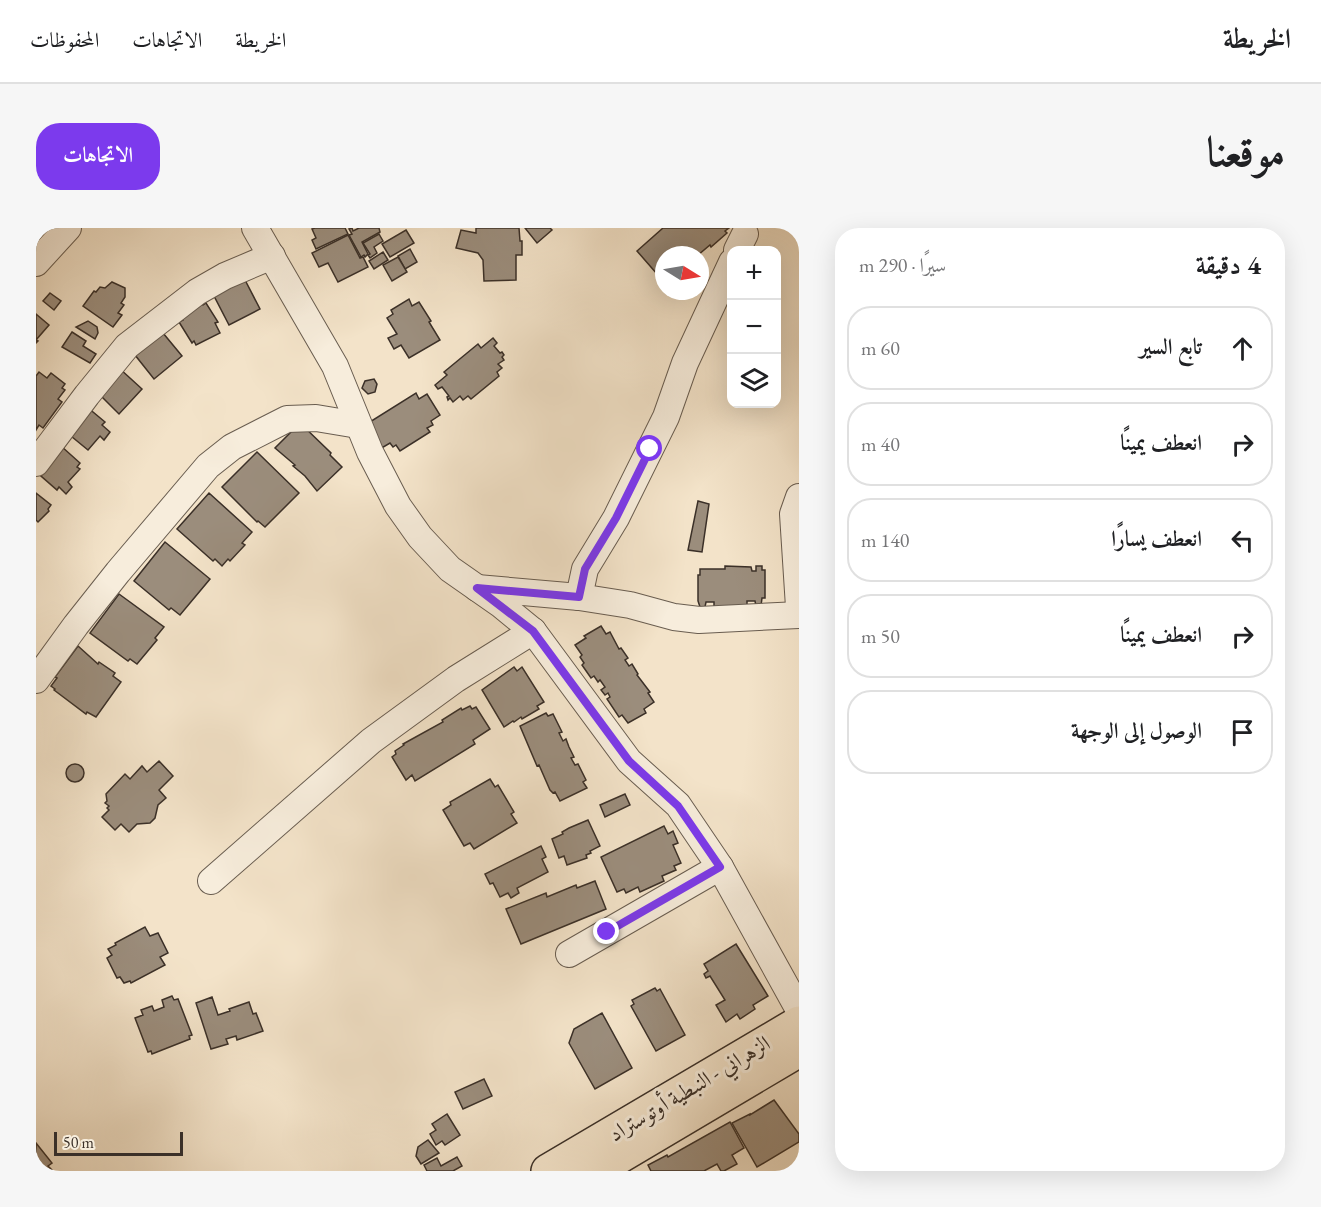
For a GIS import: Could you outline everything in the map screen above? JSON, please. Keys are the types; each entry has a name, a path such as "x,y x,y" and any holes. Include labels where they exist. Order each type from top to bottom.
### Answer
{"highway":[{"name":"الزهراني - النبطية أوتوستراد","path":"549,1171 799,1023"},
{"name":"الزهراني - النبطية أوتوستراد","path":"595,1171 799,1050"}],"street":[{"path":"36,263 68,228"},
{"path":"255,228 334,366 358,425 398,506 420,537 450,569 533,631 629,761 678,806 720,867 799,1010"},
{"path":"36,463 87,395 128,346 197,292 225,276 272,256"},
{"path":"579,597 585,569 616,518 666,417 686,363 727,273"},
{"path":"36,680 118,572 208,466 232,447 287,418 316,418 358,425"},
{"path":"799,497 793,514 799,607"},
{"path":"477,588 579,597 699,620 799,615"},
{"path":"211,881 371,741 456,679 533,631"},
{"path":"569,954 720,867"}],"building":[{"path":"345,228 348,234 316,249 312,240 316,238 312,229"},
{"path":"352,228 353,231 359,228 379,228 380,232 362,242 368,254 365,257 364,255 361,257 349,235 352,234 349,229"},
{"path":"476,228 519,228 522,255 516,255 516,280 484,281 483,260 478,253 456,248 461,230 476,233"},
{"path":"525,228 550,228 552,230 537,243"},
{"path":"663,228 729,228 725,231 727,233 711,247 710,245 655,246 655,272 637,251"},
{"path":"406,230 414,243 390,257 382,244"},
{"path":"379,234 383,241 374,247 377,253 370,258 363,243"},
{"path":"348,235 360,258 363,257 368,267 338,282 328,263 319,267 312,253"},
{"path":"410,249 417,262 405,269 398,256"},
{"path":"383,252 388,260 374,269 369,261"},
{"path":"398,257 407,272 392,281 383,265"},
{"path":"244,278 260,309 229,325 212,292"},
{"path":"112,282 125,288 125,297 121,303 124,305 118,313 122,315 113,327 83,306 94,291 96,292 100,287 105,288"},
{"path":"50,293 61,301 54,310 43,301"},
{"path":"200,299 203,305 206,303 218,322 215,323 220,333 196,345 194,341 192,343 179,322 183,320 181,317"},
{"path":"409,299 412,306 419,302 440,340 409,358 401,345 394,349 388,338 397,334 387,318 393,314 391,310"},
{"path":"36,314 49,325 36,340"},
{"path":"88,321 97,327 98,333 95,339 76,327"},
{"path":"72,332 86,341 83,346 96,354 90,363 62,347"},
{"path":"163,333 182,356 154,379 135,355"},
{"path":"493,338 497,343 494,346 504,355 502,357 504,360 498,364 502,368 497,372 499,376 471,399 468,396 463,400 460,396 453,402 450,398 448,400 449,396 442,387 438,389 435,385 447,375 444,372 478,344 481,348"},
{"path":"119,368 142,389 119,414 97,392"},
{"path":"39,372 47,378 51,373 65,384 62,388 65,390 58,399 62,402 43,428 39,425 36,430 36,376"},
{"path":"374,379 377,384 375,392 368,394 362,388 365,381"},
{"path":"416,393 419,399 427,394 440,415 431,421 433,425 427,428 430,432 400,451 396,445 393,447 390,443 380,449 365,425"},
{"path":"87,407 105,422 102,425 110,432 104,440 100,436 88,450 66,432"},
{"path":"300,423 342,467 317,491 293,466 295,465 275,448"},
{"path":"61,446 80,463 77,467 80,469 68,482 72,487 66,494 59,487 57,490 41,476 43,473 40,470"},
{"path":"257,452 299,493 265,527 222,487"},
{"path":"36,493 51,505 49,511 38,522 36,520"},
{"path":"209,493 252,532 242,543 245,545 222,566 215,559 213,561 177,529"},
{"path":"698,501 709,504 702,552 688,550"},
{"path":"165,542 210,579 180,615 171,608 169,610 134,581"},
{"path":"725,566 751,567 752,571 756,571 756,566 762,566 762,570 765,570 765,598 762,598 761,606 756,606 755,601 747,601 747,607 714,608 714,602 706,602 705,607 700,607 698,575 700,575 700,569 725,569"},
{"path":"119,594 164,627 155,638 157,640 137,664 130,659 128,661 90,633"},
{"path":"601,626 606,634 610,632 619,649 621,648 628,658 625,660 629,666 632,664 654,702 644,709 646,713 628,723 622,715 619,717 607,699 610,697 608,693 605,695 601,690 605,687 600,680 598,682 594,676 591,678 582,665 584,663 580,657 582,655 575,645 586,638 584,636"},
{"path":"78,646 98,664 99,662 115,673 113,676 121,682 96,717 87,712 86,714 51,686"},
{"path":"514,667 517,671 522,667 544,702 537,706 539,709 504,727 482,690"},
{"path":"470,706 472,709 476,707 490,729 473,740 475,744 415,781 412,775 406,780 392,757 396,754 395,751 403,744 443,722 442,720 461,708 462,710"},
{"path":"546,713 548,716 553,714 562,732 559,733 563,741 566,739 574,757 571,758 575,765 578,764 586,780 583,782 587,788 560,801 555,792 550,790 539,765 537,766 520,726"},
{"path":"159,761 173,776 159,790 166,798 158,805 155,818 150,823 137,824 129,832 121,824 115,830 102,817 109,810 107,808 109,806 105,803 106,794 125,774 130,779 142,766 147,772"},
{"path":"71,764 79,764 84,769 82,780 71,782 66,777 66,769"},
{"path":"490,779 495,787 498,785 514,812 511,814 517,823 474,849 470,843 464,846 443,810 451,805 450,802"},
{"path":"625,794 630,805 605,817 600,805"},
{"path":"588,820 600,846 590,851 591,853 586,855 587,858 567,865 564,856 559,858 552,839"},
{"path":"664,826 668,834 673,831 678,843 673,845 681,863 674,866 676,870 662,876 664,881 640,892 638,887 626,893 624,889 617,892 601,857"},
{"path":"541,846 546,857 542,859 548,872 517,888 519,893 511,898 508,893 500,897 485,874"},
{"path":"595,881 606,909 521,944 506,909 546,893 547,897 576,885 577,888"},
{"path":"145,927 150,936 158,933 168,953 160,957 165,965 131,983 130,981 124,983 120,977 117,978 107,958 112,955 108,949"},
{"path":"736,944 768,996 753,1005 755,1009 740,1019 737,1014 726,1022 716,1005 725,1000 710,976 706,978 704,974 708,971 704,964"},
{"path":"655,988 657,991 660,989 685,1035 656,1051 631,1006 634,1004 632,1000"},
{"path":"172,996 174,1000 178,999 192,1035 189,1036 190,1039 152,1054 151,1051 148,1052 135,1018 143,1015 141,1010 152,1006 154,1011 164,1007 162,1000"},
{"path":"212,997 218,1015 249,1002 263,1031 237,1040 236,1036 226,1039 228,1044 211,1049 196,1003"},
{"path":"602,1013 632,1068 595,1089 569,1043 574,1029"},
{"path":"484,1079 492,1096 463,1109 455,1092"},
{"path":"774,1100 799,1134 799,1142 757,1167 732,1123"},
{"path":"447,1114 460,1135 445,1145 442,1141 436,1145 430,1134 436,1130 432,1124"},
{"path":"730,1122 744,1148 732,1155 737,1164 724,1171 721,1171 717,1164 704,1171 651,1171 648,1165 667,1155 668,1157"},
{"path":"428,1140 439,1153 421,1164 416,1156 418,1147"},
{"path":"36,1143 52,1163 48,1166 52,1170 36,1171"},
{"path":"457,1157 462,1166 453,1171 427,1171 424,1165 437,1158 441,1166"}],"route":[{"path":"607,932 720,867 678,806 629,761 533,631 477,588 579,597 585,569 616,518 650,449"}]}
